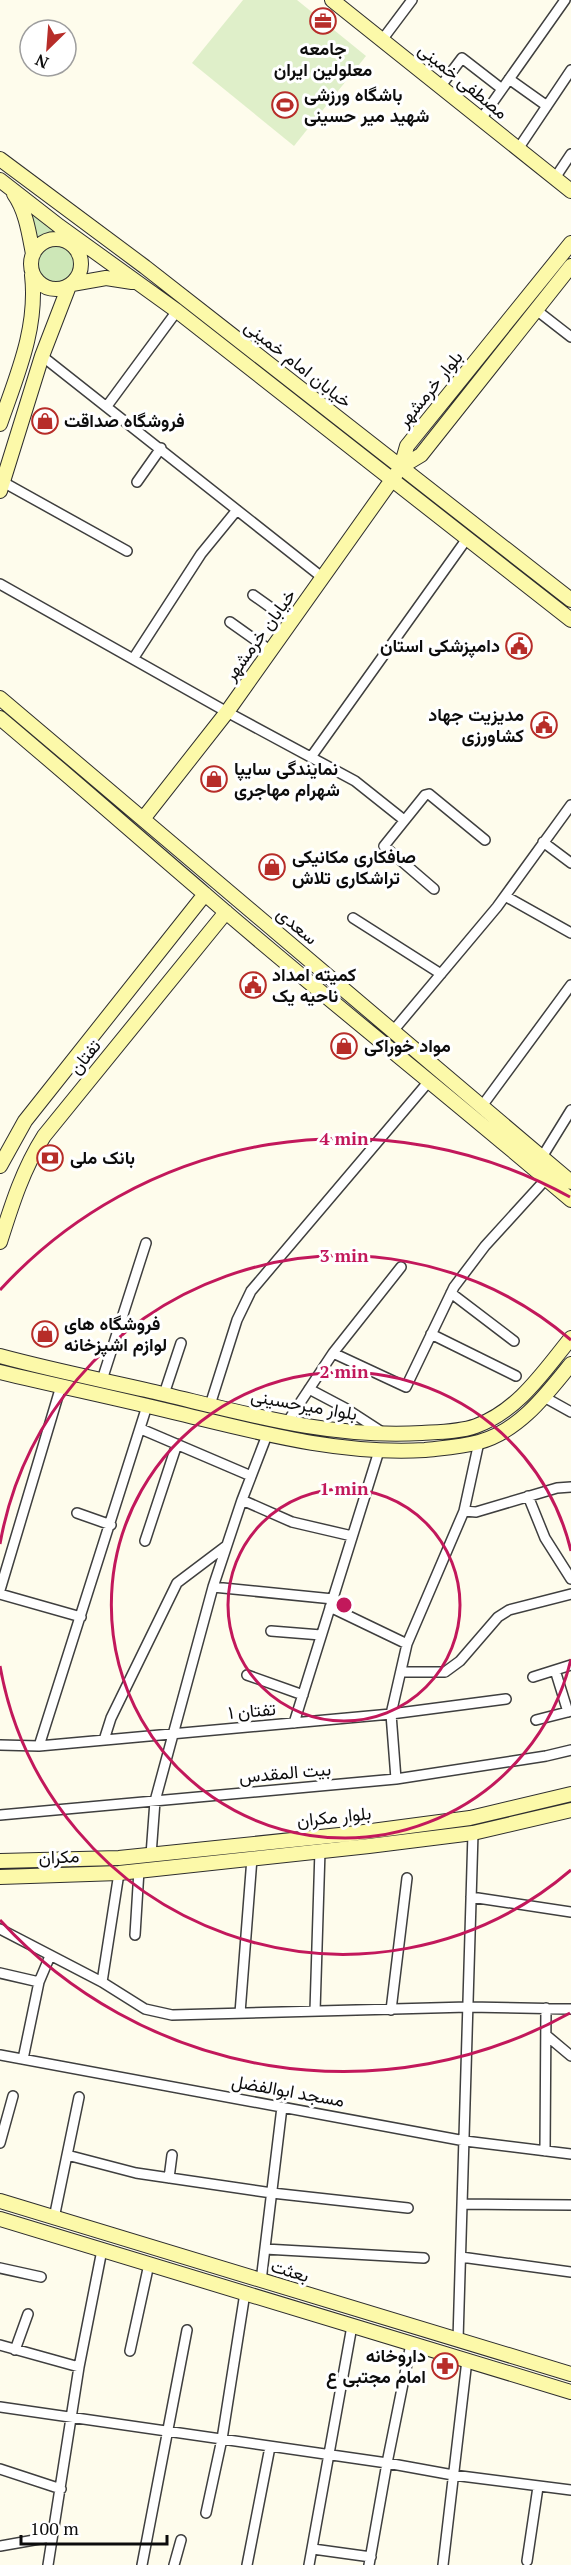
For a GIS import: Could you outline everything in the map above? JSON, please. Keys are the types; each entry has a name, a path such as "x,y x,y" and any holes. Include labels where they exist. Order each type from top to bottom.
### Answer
{"main road":[{"name":"مصطفی خمینی","path":"332,0 565,186"},
{"name":"خیابان امام خمینی","path":"0,159 110,240 570,597"},
{"path":"28,180 48,205 59,226"},
{"path":"1,487 42,356 71,285 78,277 81,261 75,244 59,226 5,184"},
{"path":"0,424 32,325 35,297 32,273 33,254 28,227 20,201 5,184"},
{"path":"33,254 43,242 58,239 75,244 110,240"},
{"name":"بلوار خرمشهر","path":"401,467 407,446 571,243"},
{"name":"خیابان امام خمینی","path":"75,244 177,311 465,540 571,620"},
{"name":"بلوار خرمشهر","path":"401,467 421,455 571,266"},
{"path":"32,273 43,286 61,289 106,278 138,284"},
{"name":"خیابان خرمشهر","path":"143,819 227,712 401,467"},
{"name":"سعدی","path":"0,698 571,1182"},
{"name":"سعدی","path":"0,718 226,912 571,1200"},
{"name":"تفتان","path":"0,1166 3,1149 205,894"},
{"name":"تفتان","path":"0,1242 28,1161 44,1136 226,912"},
{"path":"3,1149 28,1161"},
{"name":"بلوار میرحسینی","path":"0,1356 286,1424 349,1433 386,1435 445,1432 474,1426 494,1418 517,1402 571,1338"},
{"name":"بلوار میرحسینی","path":"0,1372 267,1435 345,1449 379,1451 447,1448 479,1442 502,1432 528,1414 571,1364"},
{"name":"بلوار مکران","path":"119,1872 252,1858 272,1848 349,1834 470,1818 571,1794"},
{"name":"بلوار مکران","path":"99,1859 272,1848 320,1850 473,1833 571,1810"},
{"name":"مکران","path":"0,1861 99,1859"},
{"name":"مکران","path":"0,1876 119,1872"},
{"name":"بعثت","path":"0,2201 571,2374"},
{"name":"بعثت","path":"0,2219 571,2392"},
{"path":"124,2257 128,2240"}],"street":[{"path":"382,40 412,0"},
{"path":"481,119 565,0"},
{"path":"440,87 462,58 502,89"},
{"path":"518,149 571,70"},
{"path":"509,79 547,106"},
{"path":"565,186 571,154"},
{"path":"535,309 571,337"},
{"path":"107,406 177,311"},
{"path":"42,356 323,578"},
{"path":"137,482 161,448"},
{"path":"1,487 127,551"},
{"path":"133,659 201,554 237,510"},
{"path":"311,757 465,540"},
{"path":"0,584 355,781 404,820"},
{"path":"253,595 291,622"},
{"path":"230,622 271,651"},
{"path":"434,889 384,846 425,795 429,794 485,840"},
{"path":"393,1031 505,896 571,805"},
{"path":"543,842 571,863"},
{"path":"505,896 571,933"},
{"path":"353,918 441,974"},
{"path":"482,1106 571,985"},
{"path":"210,1405 237,1320 251,1291 430,1080"},
{"path":"542,1157 571,1110"},
{"path":"333,1353 406,1387 451,1293 485,1246 546,1179"},
{"path":"102,1380 146,1243"},
{"path":"286,1424 333,1353 401,1267"},
{"path":"451,1293 514,1341"},
{"path":"431,1334 516,1376"},
{"path":"164,1394 181,1343"},
{"path":"61,1386 0,1592 81,1617"},
{"path":"309,1389 345,1408 386,1435"},
{"path":"544,1397 571,1412"},
{"path":"39,1746 147,1406"},
{"path":"141,1429 251,1476"},
{"path":"151,1855 155,1801 213,1587 267,1435"},
{"path":"396,1779 392,1714 407,1644 464,1511 479,1442"},
{"path":"145,1540 177,1444"},
{"path":"294,1723 379,1451"},
{"path":"464,1511 476,1512 557,1488 571,1487"},
{"path":"528,1496 546,1538 571,1579"},
{"path":"242,1500 292,1522 352,1536"},
{"path":"76,1513 111,1525"},
{"path":"104,1740 111,1718 177,1583 226,1546"},
{"path":"213,1587 331,1603 407,1644"},
{"path":"401,1672 445,1672 460,1661 498,1617 509,1610 571,1594"},
{"path":"271,1631 321,1635"},
{"path":"533,1677 571,1665"},
{"path":"536,1720 569,1712 555,1670"},
{"path":"247,1675 303,1695"},
{"name":"تفتان ۱","path":"0,1745 39,1746 173,1734 392,1714 506,1699"},
{"name":"بیت المقدس","path":"0,1815 396,1779 546,1756 571,1750"},
{"path":"458,2340 473,1833"},
{"path":"315,2011 320,1850"},
{"path":"240,2013 252,1858"},
{"path":"135,1935 139,1870"},
{"path":"102,1982 119,1872"},
{"path":"391,2010 407,1878"},
{"path":"471,1897 571,1912"},
{"path":"0,1929 102,1982 145,2009 172,2015 468,2007 571,2009"},
{"path":"23,2059 39,1982 50,1956"},
{"path":"0,1973 39,1982"},
{"path":"545,2151 546,2008"},
{"path":"546,2035 571,2056"},
{"name":"مسجد ابوالفضل","path":"0,2055 465,2141 571,2154"},
{"path":"0,2143 13,2096"},
{"path":"54,2218 79,2097"},
{"path":"261,2281 282,2107"},
{"path":"67,2155 136,2173 272,2193 408,2208"},
{"path":"169,2178 172,2155"},
{"path":"463,2204 571,2205"},
{"path":"265,2249 424,2258"},
{"path":"48,2565 70,2419 102,2250"},
{"path":"461,2257 571,2272"},
{"path":"129,2351 149,2264"},
{"path":"0,2268 41,2277"},
{"path":"206,2513 222,2439 244,2293"},
{"path":"15,2349 28,2314"},
{"path":"309,2565 352,2326"},
{"path":"141,2565 187,2330"},
{"path":"313,2549 370,2561 411,2344"},
{"path":"0,2345 79,2367"},
{"path":"442,2565 467,2360"},
{"path":"0,2407 70,2419 387,2463 453,2475 571,2490"},
{"path":"247,2565 270,2447"},
{"path":"0,2469 61,2489"},
{"path":"526,2561 538,2487"},
{"path":"0,2546 51,2537"},
{"path":"174,2565 181,2540"}],"green space":[{"name":"باشگاه ورزشی شهید میر حسینی","path":"243,0 297,0 366,56 294,146 192,63"},
{"path":"31,206 55,232 45,233 34,240 28,216"},
{"path":"56,245 69,251 75,264 69,277 56,283 43,277 37,264 43,251"}],"place":[{"name":"جامعه معلولین ایران","path":"323,21"},
{"name":"باشگاه ورزشی شهید میر حسینی","path":"285,105"},
{"name":"فروشگاه صداقت","path":"45,421"},
{"name":"دامپزشکی استان","path":"519,646"},
{"name":"مدیزیت جهاد کشاورزی","path":"544,725"},
{"name":"نمایندگی سایپا شهرام مهاجری","path":"214,779"},
{"name":"صافکاری مکانیکی تراشکاری تلاش","path":"272,867"},
{"name":"کمیته امداد ناحیه یک","path":"253,985"},
{"name":"مواد خوراکی","path":"344,1046"},
{"name":"بانک ملی","path":"50,1158"},
{"name":"فروشگاه های لوازم اشپزخانه","path":"45,1334"},
{"name":"داروخانه امام مجتبی ع","path":"445,2366"}]}
